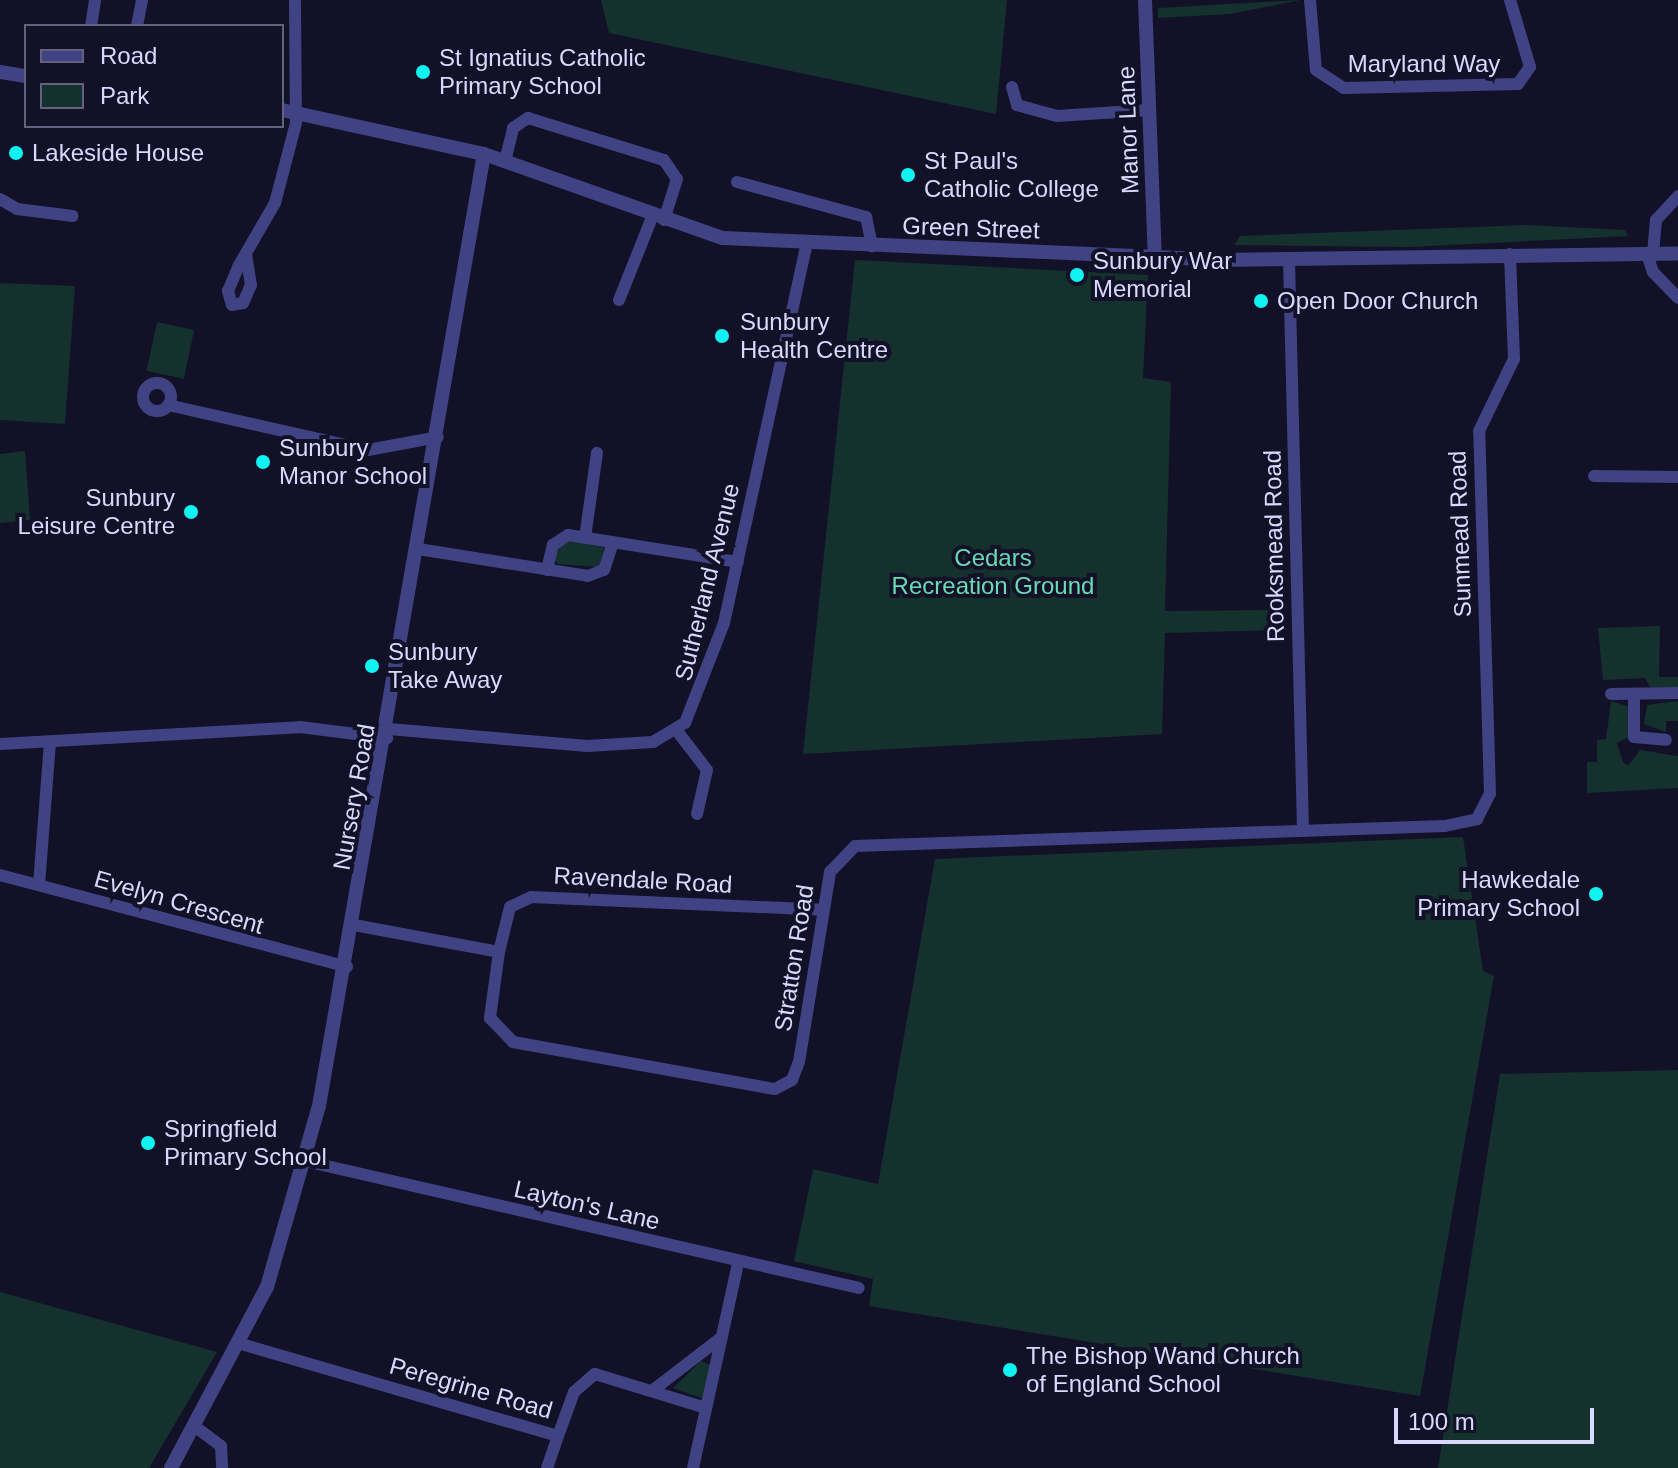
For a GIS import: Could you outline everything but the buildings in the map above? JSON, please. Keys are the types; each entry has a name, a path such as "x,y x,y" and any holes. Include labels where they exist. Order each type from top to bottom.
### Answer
{"street":[{"path":"91,24 95,0"},
{"path":"137,24 142,0"},
{"path":"246,254 282,185 295,0"},
{"name":"Manor Lane","path":"1145,0 1155,258"},
{"name":"Maryland Way","path":"1310,0 1316,70 1332,86 1359,88 1518,84 1530,67 1510,0"},
{"path":"0,72 24,76"},
{"path":"1012,87 1017,105 1057,116 1149,110"},
{"name":"Green Street","path":"288,111 484,154 658,218 723,238 806,246 1289,261 1510,254 1678,254"},
{"path":"505,161 513,128 528,118 664,160 677,179 619,300"},
{"name":"Nursery Road","path":"171,1468 241,1344 305,1161 347,967 484,154"},
{"path":"737,182 866,217 872,246"},
{"path":"1678,196 1656,220 1650,254 1653,272 1678,298"},
{"path":"0,199 17,209 73,216"},
{"name":"Sutherland Avenue","path":"677,731 700,699 738,562 806,246"},
{"name":"Sunmead Road","path":"1477,819 1490,794 1479,431 1514,359 1510,254"},
{"name":"Rooksmead Road","path":"1289,261 1303,830"},
{"path":"168,405 368,450 438,437"},
{"path":"585,538 597,453"},
{"path":"1594,476 1678,477"},
{"path":"547,570 557,540 585,538 738,562"},
{"path":"418,549 594,576 609,564 613,543"},
{"path":"1611,694 1678,693"},
{"path":"1634,694 1634,737 1666,740"},
{"path":"0,744 300,727 587,746 653,742 677,731 707,770 697,814"},
{"path":"39,885 50,741"},
{"name":"Stratton Road","path":"499,952 490,1018 502,1037 775,1089 792,1080 799,1062 830,872 855,846 1303,830 1477,819"},
{"name":"Evelyn Crescent","path":"0,875 347,967"},
{"name":"Ravendale Road","path":"499,952 510,907 531,897 823,910"},
{"path":"354,925 499,952"},
{"name":"Layton's Lane","path":"305,1161 738,1263 859,1288"},
{"path":"693,1468 738,1263"},
{"path":"653,1390 722,1337"},
{"name":"Peregrine Road","path":"241,1344 558,1436 585,1378 604,1374 706,1408"},
{"path":"193,1425 221,1446 222,1468"},
{"path":"547,1468 558,1436"}],"green space":[{"name":"St Paul's Catholic College","path":"601,0 1007,0 996,114 609,33"},
{"path":"1301,0 1230,14 1158,18 1158,8"},
{"path":"1527,225 1625,230 1628,236 1410,247 1234,245 1240,236"},
{"name":"Cedars Recreation Ground","path":"855,260 1148,275 1143,378 1171,382 1165,611 1285,610 1285,630 1165,633 1162,734 803,754"},
{"path":"0,283 75,286 65,424 0,420"},
{"path":"157,322 194,330 184,379 147,371"},
{"path":"25,451 30,520 0,523 0,454"},
{"path":"564,540 604,547 599,567 557,564 553,552"},
{"path":"1660,626 1659,677 1678,677 1678,688 1650,687 1645,678 1603,680 1598,628"},
{"path":"1611,701 1630,707 1629,737 1617,743 1623,762 1628,766 1640,750 1678,756 1678,788 1587,793 1587,762 1597,762 1597,740 1606,739"},
{"path":"1678,701 1678,721 1666,721 1666,732 1644,724 1647,705"},
{"path":"1463,837 1483,971 1494,976 1420,1396 869,1306 873,1279 794,1261 813,1169 878,1184 935,859"},
{"path":"1678,1070 1678,1468 1438,1468 1500,1074"},
{"path":"0,1292 217,1352 149,1468 0,1468"},
{"path":"701,1361 710,1365 704,1399 673,1388"}],"place":[{"name":"St Ignatius Catholic Primary School","path":"423,72"},
{"name":"Lakeside House","path":"16,153"},
{"name":"St Paul's Catholic College","path":"908,175"},
{"name":"Sunbury War Memorial","path":"1077,275"},
{"name":"Open Door Church","path":"1261,301"},
{"name":"Sunbury Health Centre","path":"722,336"},
{"name":"Sunbury Manor School","path":"263,462"},
{"name":"Sunbury Leisure Centre","path":"191,512"},
{"name":"Sunbury Take Away","path":"372,666"},
{"name":"Hawkedale Primary School","path":"1596,894"},
{"name":"Springfield Primary School","path":"148,1143"},
{"name":"The Bishop Wand Church of England School","path":"1010,1370"}]}
